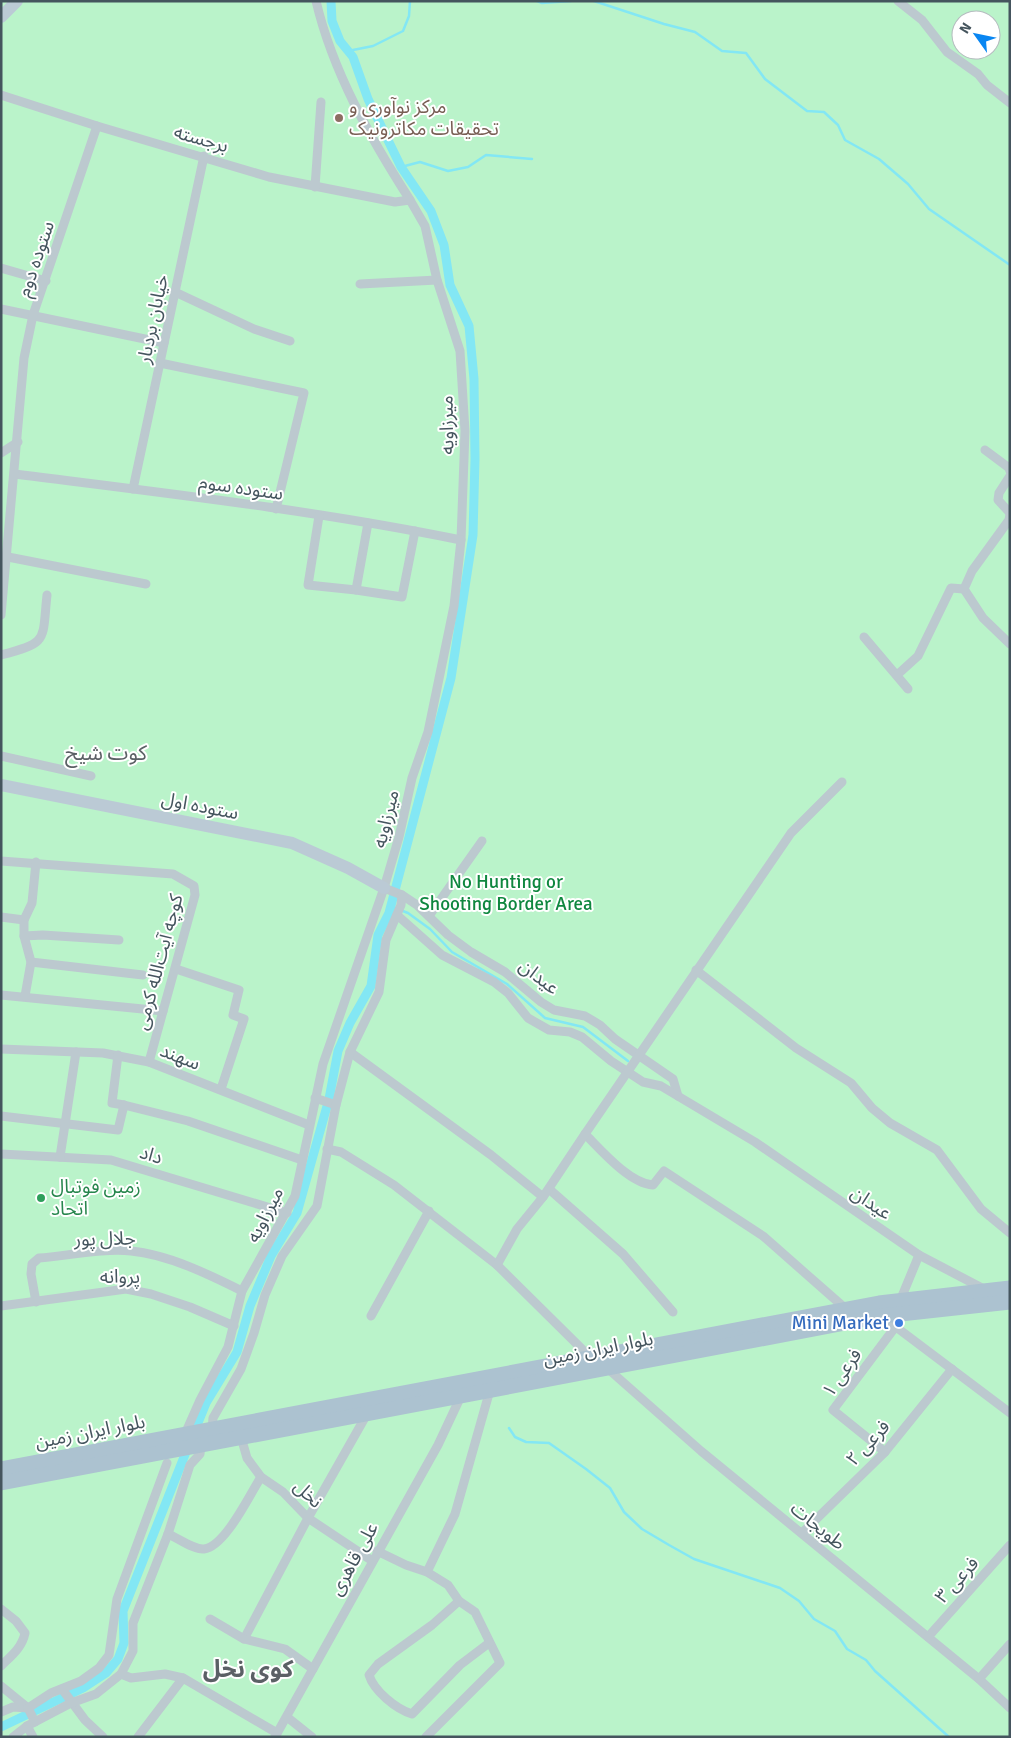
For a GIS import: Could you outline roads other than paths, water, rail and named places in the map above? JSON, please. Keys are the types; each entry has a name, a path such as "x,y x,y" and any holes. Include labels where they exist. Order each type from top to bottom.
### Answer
{"main road":[{"name":"بلوار ایران زمین","path":"1,1469 846,1309 900,1300 1010,1288"},
{"name":"بلوار ایران زمین","path":"1,1483 171,1457 198,1446 241,1437 882,1316 1010,1302"}],"street":[{"path":"1,18 16,1"},
{"name":"میرزاویه","path":"185,1434 200,1400 228,1347 242,1291 295,1196 309,1124 319,1100 323,1064 386,889 412,778 428,732 440,683 454,606 461,540 465,431 460,351 438,280 425,226 376,148 327,39 316,1"},
{"path":"898,1 922,20 947,52 978,74 987,85 1010,103"},
{"name":"برجسته","path":"1,94 97,126 204,156 269,177 395,202 410,200"},
{"path":"315,187 321,102"},
{"name":"ستوده دوم","path":"1,615 8,557 24,358 33,315 97,126"},
{"name":"خیابان بردبار","path":"133,489 204,156"},
{"path":"1,268 46,281"},
{"path":"360,284 438,280"},
{"path":"175,292 254,329 290,341"},
{"path":"1,309 164,343"},
{"path":"160,364 304,392 276,509"},
{"path":"1,453 18,442"},
{"path":"984,450 1009,468 1010,471"},
{"name":"ستوده سوم","path":"15,474 276,509 461,540"},
{"path":"964,589 972,571 1009,520 1010,514 998,500 999,492 1010,476"},
{"path":"319,516 308,585 402,597 415,531"},
{"path":"356,590 368,523"},
{"path":"8,557 146,584"},
{"path":"897,675 918,656 950,588 964,589"},
{"path":"964,589 983,618 1010,644"},
{"path":"1,655 38,642 42,635 47,595"},
{"path":"864,637 908,689"},
{"path":"1,756 91,776"},
{"path":"497,1265 517,1229 546,1194 584,1134 792,833 842,782"},
{"name":"ستوده اول","path":"1,785 292,843 348,868 386,889"},
{"path":"429,916 482,841"},
{"name":"کوچه آیت‌الله کرمی","path":"1,861 36,862 173,874 194,886 194,895 176,969 149,1062"},
{"path":"25,996 32,962 24,936 24,920 32,903 36,862"},
{"name":"عیدان","path":"386,889 400,894 429,916 448,936 505,972 541,1002 554,1010 585,1016 600,1025 638,1055 673,1079 678,1096"},
{"path":"209,1430 213,1418 241,1369 265,1295 282,1256 317,1206 334,1104 350,1052 379,992 386,940 399,911 400,894"},
{"name":"عیدان","path":"399,911 442,955 494,982 508,994 528,1018 549,1030 570,1032 582,1036 627,1072 643,1082 661,1086 694,1108 755,1142 919,1255 986,1291"},
{"path":"1,917 24,920"},
{"path":"24,936 43,935 119,940"},
{"path":"32,962 143,975"},
{"path":"176,969 239,990 233,1015 244,1019 221,1089"},
{"path":"696,970 796,1048 851,1083 872,1108 890,1123 937,1150 981,1209 1010,1233"},
{"path":"1,995 163,1011"},
{"name":"سهند","path":"1,1049 118,1055 149,1062 309,1124"},
{"path":"60,1157 76,1052"},
{"path":"350,1052 546,1194 623,1254 673,1312"},
{"path":"118,1055 112,1103 188,1121 302,1160"},
{"path":"319,1100 334,1104"},
{"path":"1,1116 118,1130 124,1105"},
{"path":"584,1134 616,1164 645,1184 653,1185 664,1171 763,1236 846,1309"},
{"path":"327,1149 341,1152 429,1211 497,1265 590,1357"},
{"name":"داد","path":"1,1154 111,1160 287,1213"},
{"path":"371,1316 429,1211"},
{"name":"جلال پور","path":"36,1302 31,1274 32,1264 39,1258 130,1251 156,1256 210,1275 242,1291"},
{"path":"900,1300 919,1255"},
{"name":"پروانه","path":"1,1306 126,1289 151,1294 190,1307 234,1326"},
{"path":"882,1316 1010,1413"},
{"name":"فرعی ۱","path":"885,1452 833,1410 896,1326"},
{"name":"طویجات","path":"606,1368 701,1451 979,1679 1010,1708"},
{"name":"فرعی ۲","path":"802,1533 885,1452 952,1369"},
{"path":"427,1572 455,1514 490,1390"},
{"name":"علی قاهری","path":"276,1735 371,1560 438,1444 461,1396"},
{"path":"244,1639 308,1518 367,1414"},
{"name":"نخل","path":"241,1437 247,1458 261,1477 284,1492 308,1518 371,1560"},
{"path":"30,1717 67,1696 96,1694 121,1674 133,1651 133,1623 168,1534 190,1465 200,1454 198,1446"},
{"path":"13,1737 30,1717 67,1696 109,1655 117,1599 171,1457"},
{"path":"168,1534 202,1550 211,1547 220,1540 234,1522 261,1477"},
{"name":"فرعی ۳","path":"928,1637 1010,1545"},
{"path":"377,1551 427,1572 448,1586 459,1600 475,1612 500,1663 426,1737"},
{"path":"459,1600 432,1626 378,1664 369,1675 371,1683 404,1712 412,1714 460,1664 489,1643"},
{"path":"1,1609 16,1621 24,1633 23,1642 1,1666"},
{"path":"210,1619 244,1639 285,1649 313,1669"},
{"path":"979,1679 1010,1644"},
{"path":"121,1674 131,1678 165,1674 183,1678 276,1735"},
{"path":"138,1737 183,1678"},
{"path":"1,1686 30,1717 33,1737"},
{"path":"67,1696 85,1720 103,1737"},
{"path":"1,1712 13,1707 30,1717"},
{"path":"287,1717 312,1737"}],"waterway":[{"path":"193,1435 206,1403 237,1352 250,1306 271,1256 297,1213 329,1099 338,1051 350,1023 371,986 378,935 389,913 451,678 473,535 475,459 474,379 469,326 450,285 444,245 431,211 401,167 368,99 353,57 340,41 332,21 331,1"},
{"path":"348,51 373,46 403,31 409,16 410,1"},
{"path":"537,1 542,3 571,1"},
{"path":"594,1 695,32 722,51 746,53 765,79 807,111 824,112 838,125 845,140 879,159 908,184 929,209 1010,265"},
{"path":"401,167 420,162 448,171 468,167 486,155 532,159"},
{"path":"390,906 408,913 430,929 452,952 507,984 545,1018 583,1027 628,1061"},
{"path":"509,1428 515,1437 526,1442 549,1443 586,1469 610,1488 624,1512 642,1529 694,1559 780,1588 799,1601 814,1619 835,1631 847,1649 866,1660 875,1671 949,1737"},
{"path":"1,1727 83,1688 106,1673 118,1659 124,1643 123,1611 188,1447"}],"place":[{"name":"مرکز نوآوری و تحقیقات مکاترونیک","path":"339,118"},
{"name":"زمین فوتبال اتحاد","path":"41,1198"},
{"name":"Mini Market","path":"899,1323"}],"district":[{"name":"کوت شیخ","path":"106,753"},
{"name":"کوی نخل","path":"248,1669"}],"park label":[{"name":"No Hunting or Shooting Border Area","path":"506,893"}]}
